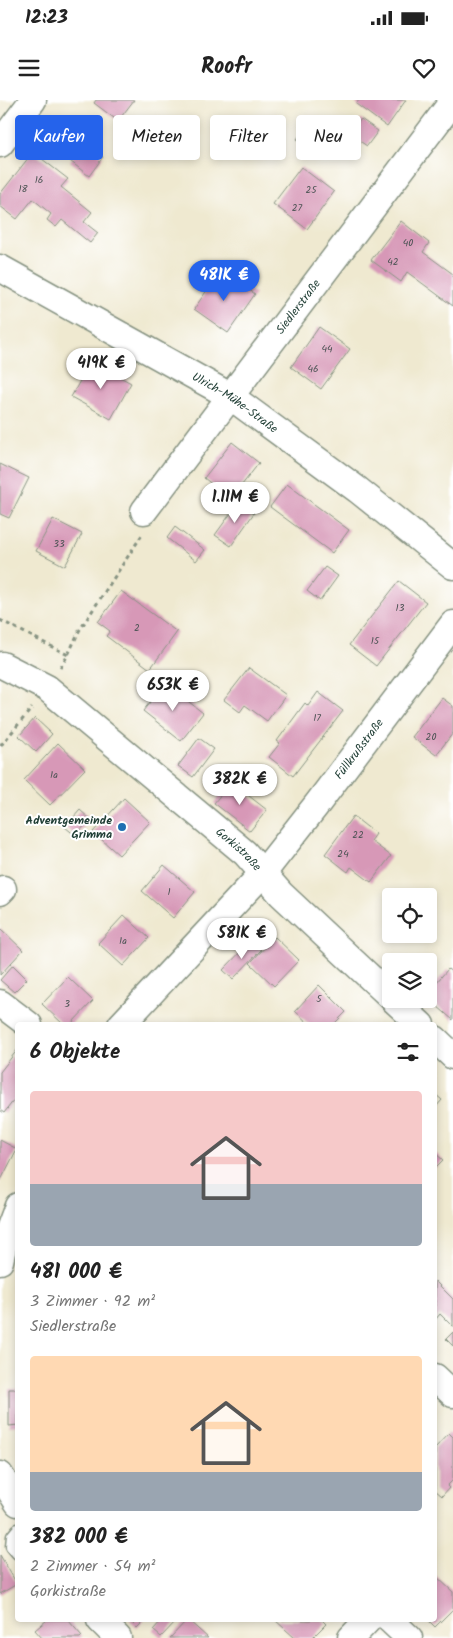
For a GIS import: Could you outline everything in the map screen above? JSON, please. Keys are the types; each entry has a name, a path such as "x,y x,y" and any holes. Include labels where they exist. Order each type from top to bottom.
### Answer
{"street":[{"path":"0,144 33,100"},
{"name":"Siedlerstraße","path":"144,511 453,101"},
{"name":"Ulrich-Mühe-Straße","path":"0,268 230,396 358,490 453,566"},
{"name":"Füllkrußstraße","path":"124,1022 263,873 453,624"},
{"name":"Gorkistraße","path":"2,665 47,688 245,853 281,894 382,989"},
{"path":"0,1003 25,1022"},
{"name":"Gorkistraße","path":"402,1008 417,1022"},
{"path":"437,1041 453,1056"},
{"path":"0,1261 4,1243 15,1214"},
{"path":"437,1379 453,1394"},
{"path":"0,1475 15,1499"},
{"path":"102,1622 118,1638"},
{"path":"351,1638 366,1622"},
{"path":"392,1622 409,1638"}],"lane":[{"path":"15,1534 12,1546 15,1550"}],"path":[{"path":"1,745 26,717 47,688 68,655 79,631 146,528 144,511"},
{"path":"0,620 68,655"}],"building":[{"path":"96,100 134,100 123,115 113,115 113,117 94,103"},
{"path":"359,100 406,100 387,127 356,104"},
{"path":"361,119 378,131 367,146 361,142"},
{"path":"27,160 43,160 68,179 61,187 92,212 84,222 98,233 90,243 62,220 56,227 47,220 51,214 33,199 17,219 0,206 0,194"},
{"path":"71,160 101,160 89,176"},
{"path":"301,167 334,192 307,229 273,204"},
{"path":"401,221 429,243 423,252 453,274 453,306 407,272 401,282 371,260"},
{"path":"221,270 255,294 228,333 194,309"},
{"path":"319,327 350,349 321,389 291,367"},
{"path":"91,361 131,383 111,419 71,397"},
{"path":"232,442 259,463 231,499 204,478"},
{"path":"0,464 29,478 9,518 0,514"},
{"path":"287,484 349,530 332,553 270,507"},
{"path":"239,502 254,513 231,546 215,535"},
{"path":"53,519 82,534 65,566 36,551"},
{"path":"175,527 205,550 196,561 167,538"},
{"path":"325,567 338,576 320,601 307,591"},
{"path":"399,581 426,602 376,666 349,645"},
{"path":"121,591 177,632 150,669 106,636 110,631 98,622"},
{"path":"249,668 286,695 267,721 245,705 240,712 224,700"},
{"path":"165,683 203,713 181,741 143,711"},
{"path":"318,692 343,711 293,776 269,757 280,743 277,741 305,703 308,706"},
{"path":"442,698 453,706 453,733 436,755 412,737"},
{"path":"35,718 52,734 36,752 19,736"},
{"path":"199,738 214,749 193,777 178,766"},
{"path":"58,743 85,769 50,805 24,780"},
{"path":"231,782 267,810 250,831 214,803"},
{"name":"Adventgemeinde Grimma","path":"124,798 150,822 119,855 93,832"},
{"path":"80,810 90,819 76,836 65,827"},
{"path":"353,816 376,834 371,841 391,856 371,882 351,867 348,872 325,854"},
{"path":"164,865 195,892 173,918 142,891"},
{"path":"124,915 149,938 123,966 98,943"},
{"path":"0,928 23,950 0,975"},
{"path":"275,937 299,960 274,986 250,963"},
{"path":"251,941 261,950 233,979 223,970"},
{"path":"13,965 27,979 14,992 0,980"},
{"path":"448,969 453,973 453,1020 437,1006 437,982"},
{"path":"68,977 93,1001 73,1022 61,1022 42,1004"},
{"path":"319,985 346,1012 336,1022 307,1022 295,1011"},
{"path":"15,1053 15,1101 4,1113 0,1110 0,1072"},
{"path":"437,1096 442,1100 437,1106"},
{"path":"0,1140 15,1148 15,1153 0,1182"},
{"path":"437,1155 443,1160 437,1166"},
{"path":"437,1283 453,1299 453,1327 440,1314 437,1318"},
{"path":"453,1332 453,1346 446,1339"},
{"path":"9,1389 15,1389 15,1425 9,1426"},
{"path":"449,1433 453,1437 453,1480 447,1486 449,1488 442,1496 437,1492 437,1446"},
{"path":"0,1555 15,1581 15,1585 0,1594"},
{"path":"437,1577 453,1592 453,1609 435,1627 430,1622 437,1622"},
{"path":"45,1622 70,1622 82,1636 80,1638 42,1638 35,1630"},
{"path":"131,1622 143,1622 137,1628"},
{"path":"160,1622 175,1622 161,1637 153,1630"},
{"path":"185,1622 190,1622 208,1638 170,1638"},
{"path":"277,1622 324,1622 326,1624 312,1638 295,1638"}],"place":[{"name":"Adventgemeinde Grimma","path":"122,827"}]}
